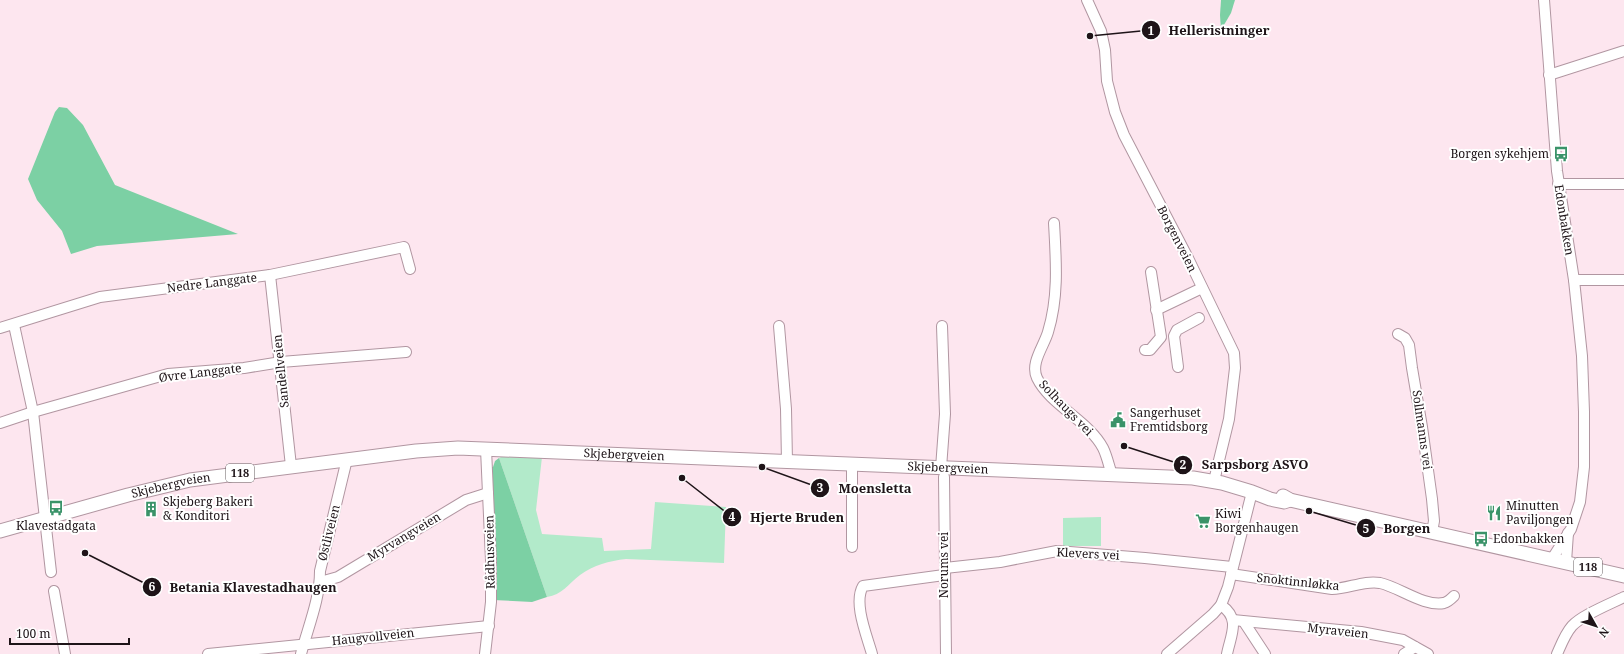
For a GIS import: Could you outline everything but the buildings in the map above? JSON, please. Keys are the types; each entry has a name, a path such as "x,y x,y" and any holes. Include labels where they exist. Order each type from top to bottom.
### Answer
{"main road":[{"name":"Skjebergveien","path":"0,531 190,480 347,459 458,448 852,465 943,472 1193,478 1253,492 1272,492 1285,496 1290,500 1624,576"}],"street":[{"name":"Borgenveien","path":"1087,0 1101,31 1105,50 1107,81 1115,112 1124,135 1234,353 1235,361 1229,419 1214,482"},
{"name":"Edonbakken","path":"1544,0 1558,184 1574,280 1584,388 1584,467 1580,502 1576,517 1552,559"},
{"path":"1549,75 1624,51"},
{"path":"1558,184 1624,184"},
{"name":"Solhaugs vei","path":"1054,223 1057,274 1055,296 1048,332 1034,368 1036,377 1046,391 1086,428 1103,448 1112,475"},
{"name":"Nedre Langgate","path":"0,328 14,325 63,307 100,297 270,275 404,247 410,269"},
{"path":"1145,350 1150,350 1161,337 1151,272"},
{"name":"Sandellveien","path":"270,275 281,362 291,466"},
{"path":"1574,280 1624,280"},
{"path":"1156,310 1202,288"},
{"path":"1178,367 1174,336 1176,330 1199,318"},
{"path":"14,325 33,412 41,469 44,519 51,572"},
{"path":"779,326 786,409 787,462"},
{"name":"Norums vei","path":"942,326 945,414 943,472 946,654"},
{"name":"Sollmanns vei","path":"1398,334 1405,338 1409,345 1432,499 1434,521 1432,532"},
{"name":"Øvre Langgate","path":"0,423 33,412 168,374 244,368 281,362 406,352"},
{"name":"Rådhusveien","path":"485,654 489,626 491,560 486,449"},
{"name":"Østliveien","path":"302,649 320,582 320,571 347,459"},
{"path":"852,465 852,547"},
{"path":"1167,654 1213,614 1221,605 1228,587 1253,492"},
{"name":"Myrvangveien","path":"320,582 338,577 466,500 488,493"},
{"name":"Edonbakken","path":"1566,562 1568,533"},
{"name":"Klevers vei","path":"872,654 859,606 859,592 863,586 1057,551 1145,558 1232,571"},
{"name":"Snoktinnløkka","path":"1232,571 1332,588 1341,588 1375,582 1433,603 1445,603 1454,596"},
{"path":"54,591 65,654"},
{"path":"1557,654 1567,634 1573,625 1580,619 1624,597"},
{"path":"1221,605 1231,613 1233,620 1227,654"},
{"name":"Myraveien","path":"1233,620 1361,632 1403,640 1428,654"},
{"path":"1244,622 1265,654"},
{"name":"Haugvollveien","path":"208,654 302,649 489,626"},
{"path":"1404,654 1415,647"}],"green space":[{"path":"1221,0 1235,0 1231,13 1221,30 1220,15"},
{"path":"59,107 67,108 83,125 115,185 238,234 97,246 71,254 62,231 37,200 28,179 55,112"},
{"path":"505,455 542,457 536,510 542,534 602,538 604,551 651,549 655,502 726,507 724,563 626,559 614,561 591,569 580,575 561,592 547,597 499,458"},
{"path":"499,458 547,597 532,602 493,600 486,467 493,467 495,461"},
{"path":"1101,517 1101,546 1063,546 1063,518"}],"place":[{"name":"Helleristninger","path":"1090,36"},
{"name":"Borgen sykehjem","path":"1561,154"},
{"name":"Sangerhuset Fremtidsborg","path":"1118,420"},
{"name":"Sarpsborg ASVO","path":"1124,446"},
{"name":"Moensletta","path":"762,467"},
{"name":"Hjerte Bruden","path":"682,478"},
{"name":"Klavestadgata","path":"56,508"},
{"name":"Skjeberg Bakeri & Konditori","path":"151,509"},
{"name":"Borgen","path":"1309,511"},
{"name":"Minutten Paviljongen","path":"1494,513"},
{"name":"Kiwi Borgenhaugen","path":"1203,521"},
{"name":"Edonbakken","path":"1481,539"},
{"name":"Betania Klavestadhaugen","path":"85,553"}]}
